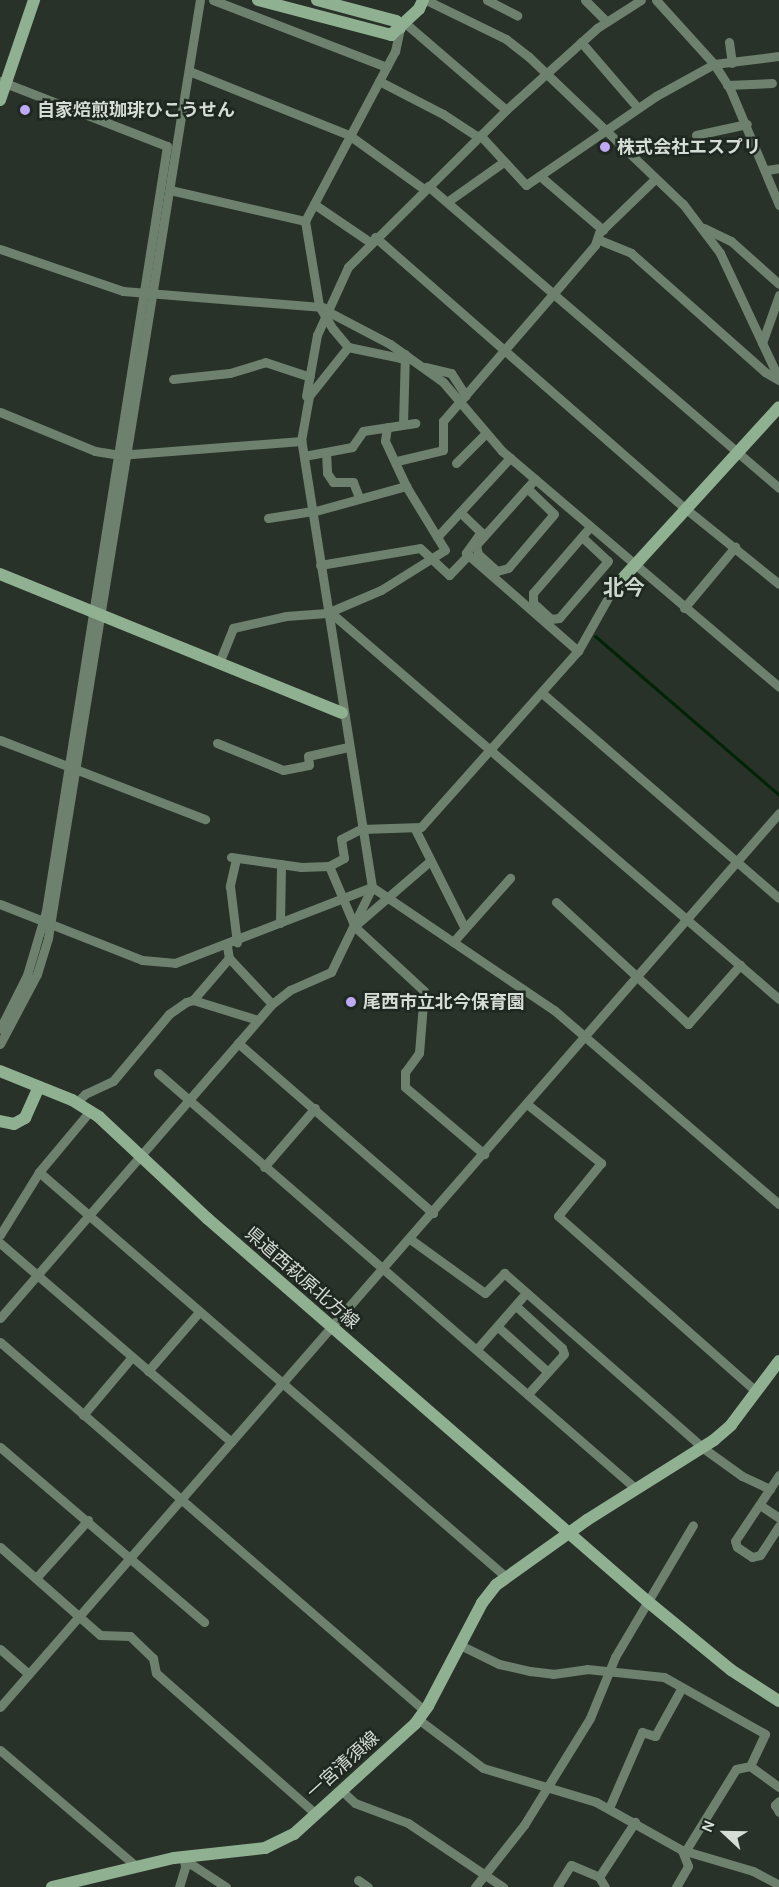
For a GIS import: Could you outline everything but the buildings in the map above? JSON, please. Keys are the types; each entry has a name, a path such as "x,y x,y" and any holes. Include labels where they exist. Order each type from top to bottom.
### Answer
{"main road":[{"path":"0,100 3,82 34,0"},
{"path":"258,0 391,35 425,0"},
{"path":"317,0 396,21 402,26"},
{"path":"614,589 779,407"},
{"path":"0,574 342,713"},
{"name":"県道西萩原北方線","path":"0,1071 76,1102 90,1111 331,1327 569,1533"},
{"path":"0,1121 14,1124 25,1118 39,1087"},
{"name":"一宮清須線","path":"52,1887 186,1857 279,1844 316,1814 422,1715 482,1603 506,1577 636,1489 703,1448 730,1425 779,1360"},
{"path":"569,1533 731,1670 779,1701"}],"street":[{"path":"149,293 170,190 200,0"},
{"path":"213,0 387,67"},
{"path":"425,0 506,39 548,74 607,129 704,228 779,379"},
{"path":"487,0 518,15"},
{"path":"585,0 606,21"},
{"path":"0,1318 272,1004 290,990 331,972 355,927 372,887 342,713 301,441 310,377 325,310 343,274 373,240 479,136 606,21 641,0"},
{"path":"656,0 714,64 727,85 767,170 779,205"},
{"path":"405,354 400,358 348,347 325,310 305,221 387,67 402,26 506,110"},
{"path":"581,42 638,108"},
{"path":"729,42 732,63"},
{"path":"379,81 443,114 479,136 502,163 526,185 638,108 714,64 779,56"},
{"path":"189,71 349,135 447,202 779,489"},
{"path":"0,1044 37,974 47,923 149,293 167,146 3,82"},
{"path":"727,85 772,83"},
{"path":"696,135 747,124"},
{"path":"447,202 502,163"},
{"path":"767,170 779,168"},
{"path":"540,176 600,235 632,254 765,372 779,379"},
{"path":"397,461 443,450 443,420 463,400 554,293 600,235 655,178"},
{"path":"170,190 305,221"},
{"path":"314,204 373,240 505,350 686,509 779,584"},
{"path":"704,228 732,241 779,284"},
{"path":"0,249 110,288 325,310 405,354 463,400 485,434 510,458 779,687"},
{"path":"762,343 779,295"},
{"path":"303,416 318,381 348,347"},
{"path":"403,424 405,354"},
{"path":"173,379 230,373 265,362 310,377"},
{"path":"0,412 95,451 123,456 301,441"},
{"path":"304,456 352,447 363,431 415,423"},
{"path":"219,663 233,628 286,616 328,612 381,590 445,550 406,486 397,461 386,441 387,427"},
{"path":"456,463 485,434"},
{"path":"326,452 327,473 333,482 353,482 359,498"},
{"path":"437,537 510,458"},
{"path":"527,489 554,514 508,568 497,571 478,554 476,546 535,480"},
{"path":"268,518 350,504 359,498 406,486"},
{"path":"320,565 420,548 430,560 449,575 468,555 468,547 481,532 461,513"},
{"path":"582,537 608,561 559,618 551,619 532,603 533,594 582,537 590,528"},
{"path":"684,608 735,547"},
{"path":"468,555 578,651"},
{"path":"237,943 230,886 233,858 281,864 329,866 344,858 341,839 361,829 421,827 578,651 614,589"},
{"path":"328,612 492,750 779,999"},
{"path":"542,693 779,898"},
{"path":"0,740 205,819"},
{"path":"217,743 284,770 309,765 308,756 348,747"},
{"path":"0,1707 433,1213 779,813"},
{"path":"415,829 429,862 464,927"},
{"path":"355,927 386,897 429,862"},
{"path":"280,923 281,864"},
{"path":"329,866 355,927 424,991 419,1053 405,1072 405,1087 484,1154"},
{"path":"453,942 510,878"},
{"path":"372,887 532,993 779,1204"},
{"path":"0,904 142,960 176,963 237,943 280,923 372,887"},
{"path":"556,902 639,976 688,1024 740,966"},
{"path":"0,1029 27,975 47,923"},
{"path":"227,946 229,958 272,1004"},
{"path":"76,1102 85,1094 112,1081 169,1014 193,1000 229,958"},
{"path":"193,1000 258,1020"},
{"path":"238,1043 433,1213"},
{"path":"158,1073 636,1489"},
{"path":"527,1104 601,1163 558,1216 755,1390"},
{"path":"264,1167 315,1108"},
{"path":"0,1235 39,1172 90,1111"},
{"path":"39,1172 506,1577"},
{"path":"410,1239 485,1293 504,1273 703,1448 742,1476 770,1489"},
{"path":"0,1243 231,1442"},
{"path":"477,1349 526,1293"},
{"path":"516,1306 562,1348 564,1354 528,1394"},
{"path":"148,1371 200,1311"},
{"path":"498,1327 548,1372"},
{"path":"0,1342 422,1715 471,1762 609,1808 684,1850 753,1871 779,1885"},
{"path":"0,1359 8,1350"},
{"path":"83,1415 132,1357"},
{"path":"0,1447 88,1520 204,1622"},
{"path":"779,1474 735,1540 737,1547 752,1557 760,1554 779,1526"},
{"path":"760,1505 779,1518"},
{"path":"36,1578 88,1520"},
{"path":"475,1887 512,1840 590,1718 608,1671 693,1525"},
{"path":"0,1547 80,1615 100,1635 130,1636 153,1658 156,1673 316,1814"},
{"path":"460,1645 491,1660 530,1671 608,1671 657,1674 765,1734 750,1766"},
{"path":"0,1648 28,1673"},
{"path":"609,1808 642,1732 655,1736 681,1689"},
{"path":"0,1750 137,1867"},
{"path":"676,1887 688,1866 684,1850 736,1769 750,1766 779,1787"},
{"path":"341,1790 355,1803 408,1823 503,1887"},
{"path":"779,1801 775,1805 779,1812"},
{"path":"599,1877 635,1822"},
{"path":"179,1887 186,1867 186,1857"},
{"path":"186,1857 191,1864 226,1887"},
{"path":"557,1887 571,1865 599,1877 605,1887"},
{"path":"683,1878 691,1887"},
{"path":"358,1880 368,1887"}],"waterway":[{"path":"595,636 779,795"},
{"path":"40,948 44,934"}],"place":[{"name":"自家焙煎珈琲ひこうせん","path":"25,110"},
{"name":"株式会社エスプリ","path":"605,147"},
{"name":"尾西市立北今保育園","path":"351,1002"}],"district":[{"name":"北今","path":"624,588"}]}
